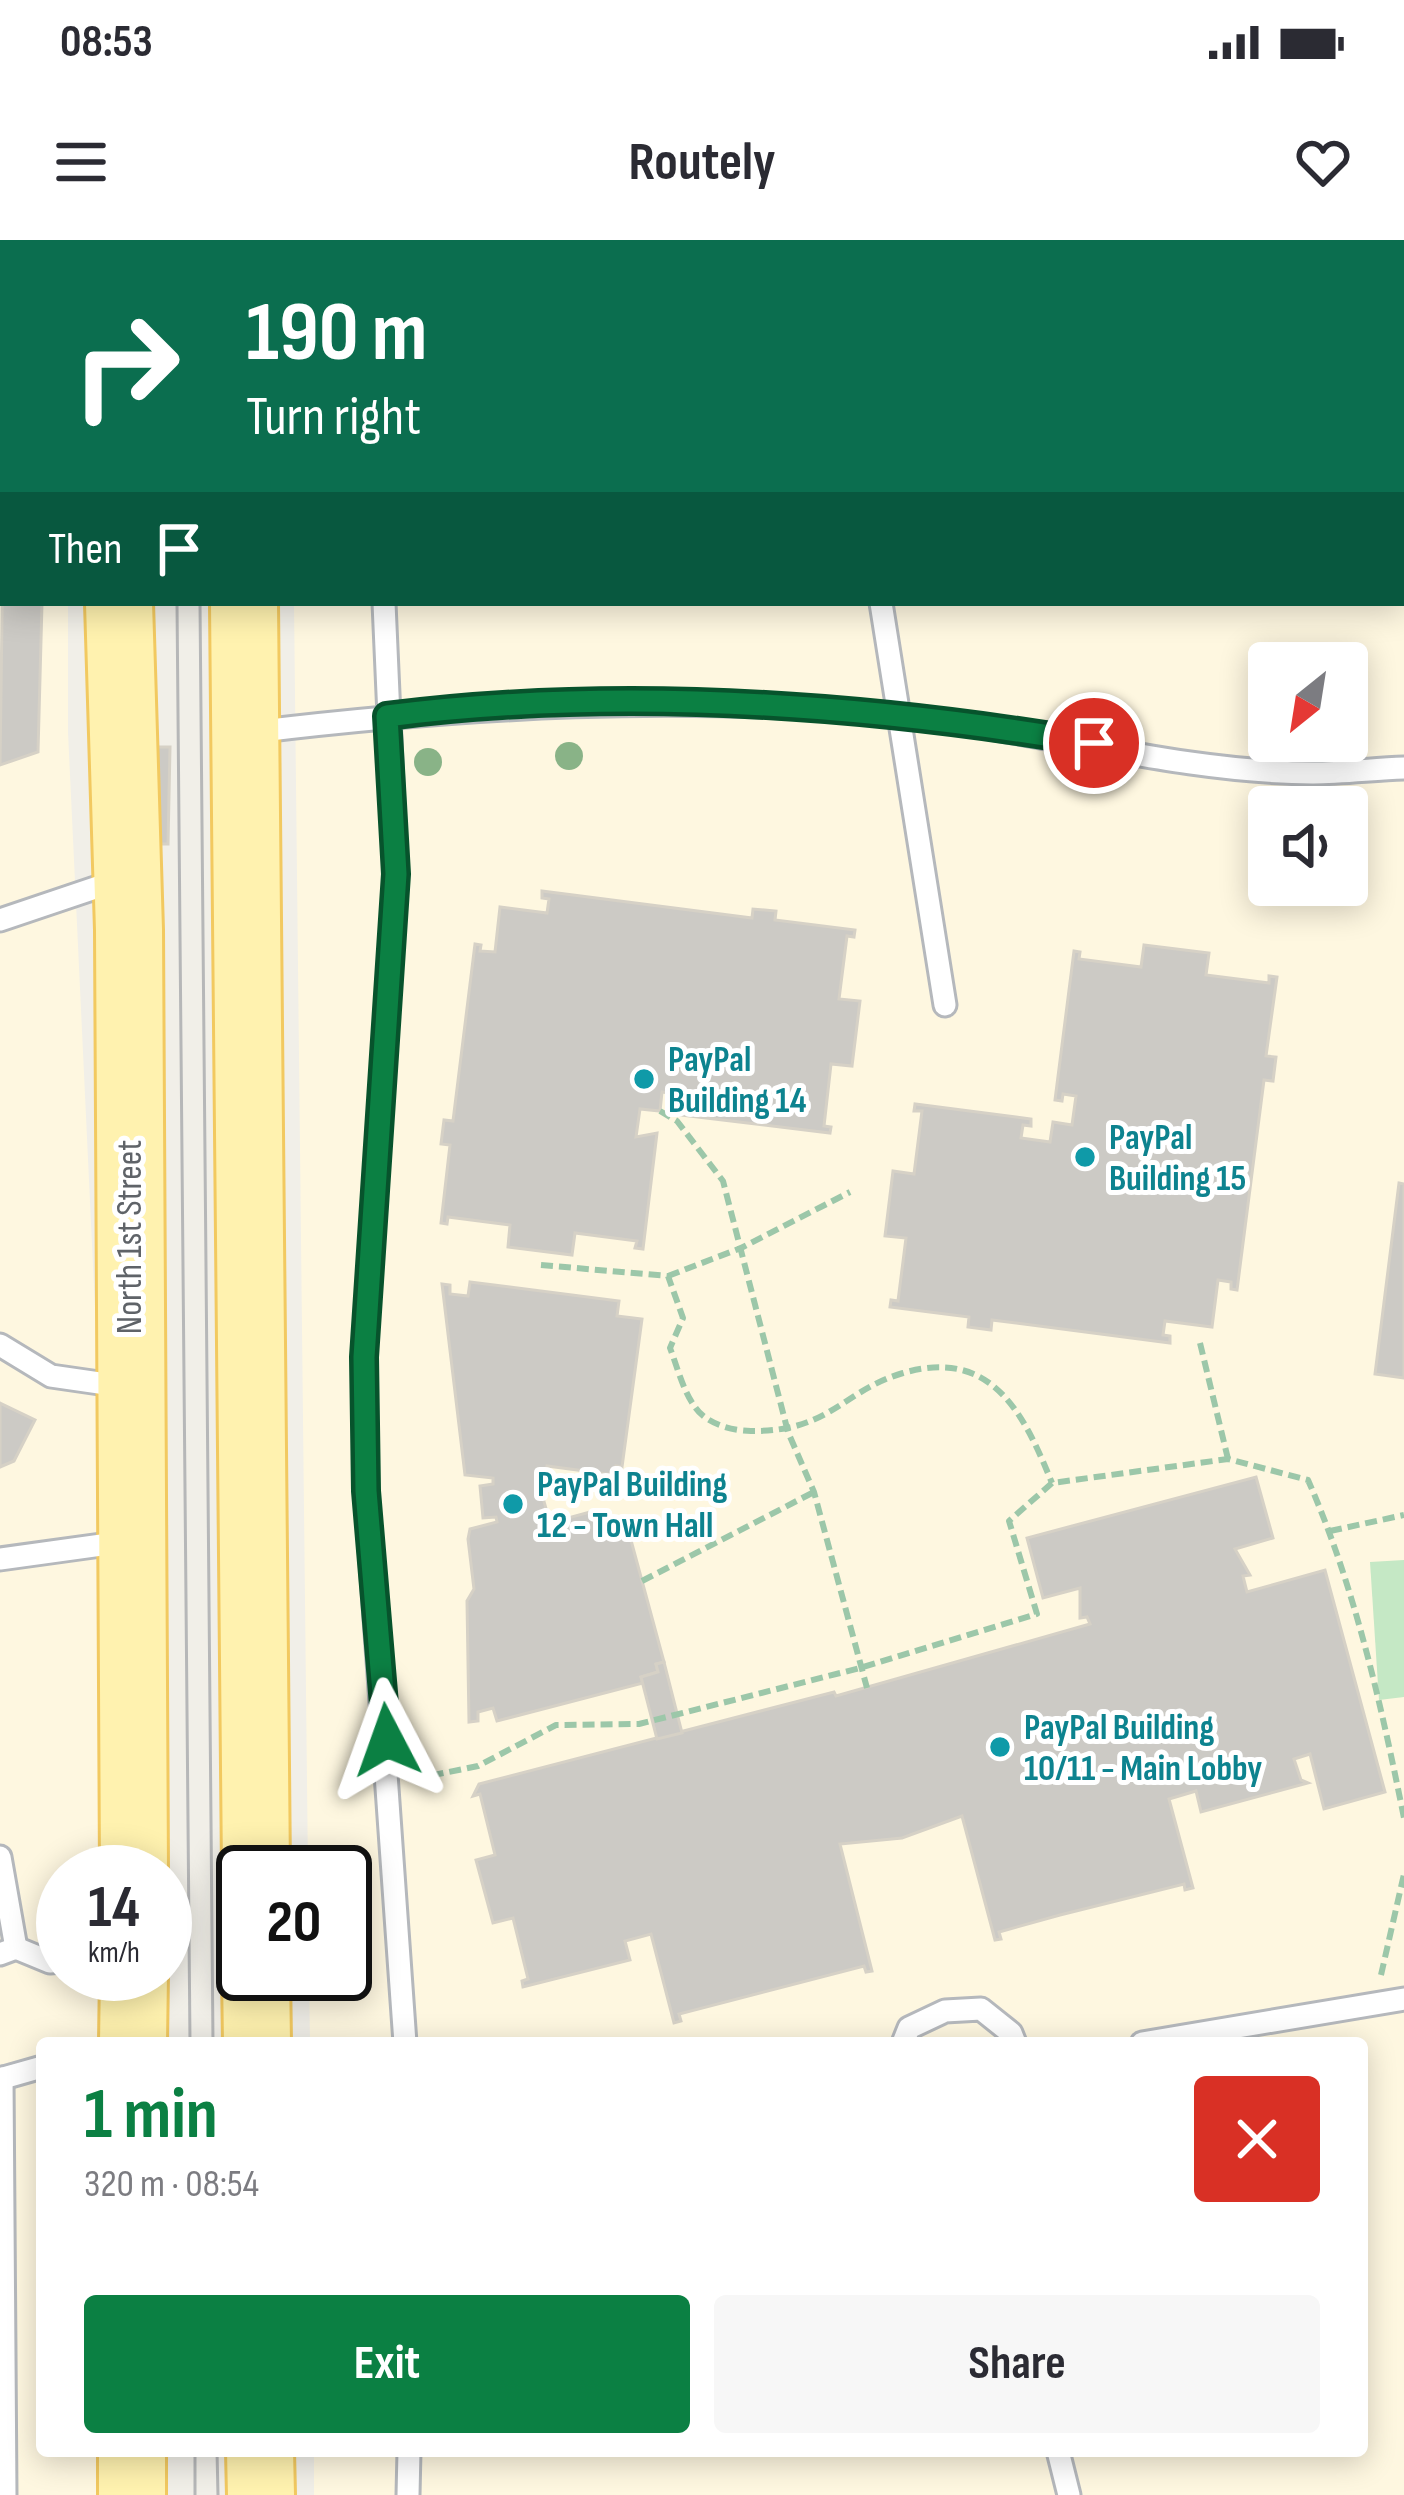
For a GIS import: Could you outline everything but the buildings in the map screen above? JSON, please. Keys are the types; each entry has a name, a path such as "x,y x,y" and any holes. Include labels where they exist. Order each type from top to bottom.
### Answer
{"main road":[{"name":"North 1st Street","path":"118,606 128,884 134,1845"},
{"path":"244,606 256,1845"},
{"path":"133,2037 134,2001"},
{"path":"256,2001 257,2037"},
{"path":"132,2457 132,2495"},
{"path":"260,2457 261,2495"}],"lane":[{"path":"384,606 396,874 364,1357 366,1491 405,2037"},
{"path":"881,606 945,1005"},
{"path":"246,733 536,704 644,703 898,715 1220,764 1311,773 1404,767"},
{"path":"0,920 98,886 128,884"},
{"path":"0,1345 52,1376 128,1388"},
{"path":"0,1559 130,1541"},
{"path":"0,1857 8,1951"},
{"path":"1176,2037 1404,1999"},
{"path":"905,2037 909,2028 945,2011 981,2009 1013,2037"},
{"path":"5,2495 1,2079 36,2069"},
{"path":"409,2457 409,2495"},
{"path":"1060,2457 1069,2495"}],"path":[{"path":"660,1111 677,1121 723,1181 788,1432 814,1492 867,1688"},
{"path":"542,1265 668,1276 741,1248 850,1192"},
{"path":"668,1276 682,1318 670,1348 696,1410 732,1431 788,1432 902,1374 957,1368 995,1385 1025,1416 1052,1483"},
{"path":"1200,1343 1228,1459"},
{"path":"390,1782 478,1766 556,1725 639,1724 860,1668 1037,1614 1009,1521 1052,1483 1228,1459 1308,1480 1330,1531 1385,1724 1404,1818"},
{"path":"642,1581 814,1492"},
{"path":"1330,1531 1404,1515"},
{"path":"1375,2002 1404,1874"}],"shaded area":[{"path":"0,606 68,606 68,732 100,1415 104,1845 36,1845 36,2001 105,2001 105,2037 36,2037 36,2457 100,2457 100,2495 0,2495"},
{"path":"294,606 1404,606 1404,2495 314,2495 314,2457 1368,2457 1368,2037 310,2037 309,2001 372,2001 372,1845 308,1845"}],"green space":[{"path":"1404,1560 1404,1697 1379,1700 1370,1562"}],"tram line":[{"path":"177,606 190,2037"},
{"path":"200,606 213,2037"},
{"path":"195,2457 195,2495"},
{"path":"217,2457 218,2495"}],"place":[{"name":"PayPal Building 14","path":"644,1079"},
{"name":"PayPal Building 15","path":"1085,1157"},
{"name":"PayPal Building 12 - Town Hall","path":"513,1504"},
{"name":"PayPal Building 10/11 - Main Lobby","path":"1000,1747"}],"route":[{"path":"387,1740 366,1491 364,1357 396,874 387,716 536,704 778,706 898,715 1094,743"}]}
